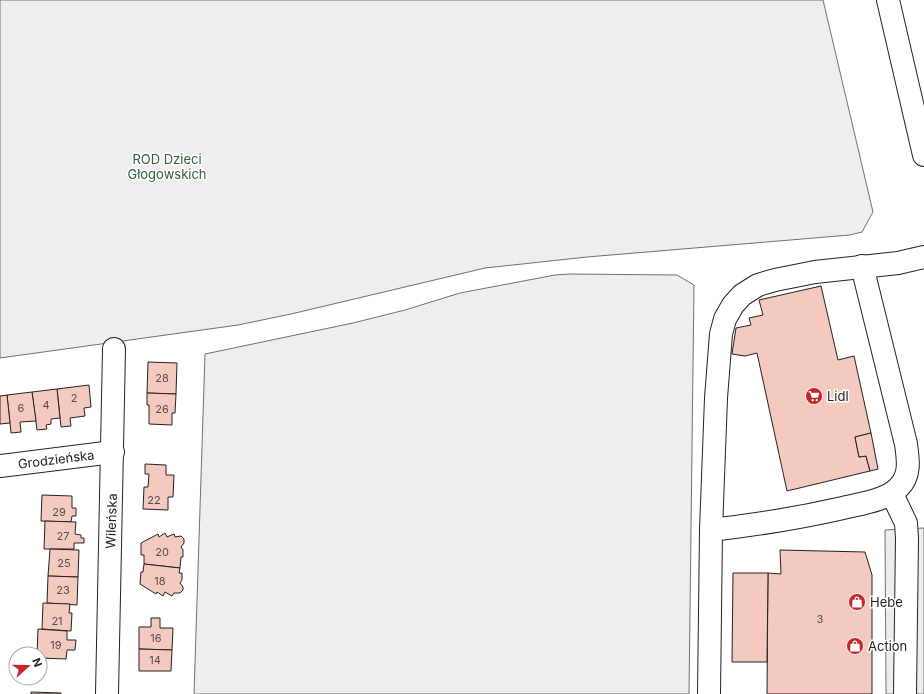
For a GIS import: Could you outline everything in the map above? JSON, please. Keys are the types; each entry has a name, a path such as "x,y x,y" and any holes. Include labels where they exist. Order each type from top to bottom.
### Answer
{"street":[{"path":"888,0 924,155"},
{"path":"709,694 711,530 716,398 721,334 725,319 733,305 742,295 758,285 815,272 898,263 924,257"},
{"path":"711,530 774,522 862,504 892,494 900,487 907,475 908,460 906,444 862,266"},
{"name":"Wileńska","path":"107,694 114,348"},
{"name":"Grodzieńska","path":"0,466 113,452"},
{"path":"892,494 915,522 907,578 905,694"}],"green space":[{"name":"ROD Dzieci Głogowskich","path":"0,0 823,0 873,212 862,232 850,235 587,257 485,268 238,325 0,358"},
{"path":"555,275 677,275 694,285 689,694 194,694 205,354 353,323 405,310 460,293"}],"shaded area":[{"path":"924,528 924,694 886,694 885,530"}],"building":[{"name":"Lidl","path":"821,286 838,360 854,356 871,433 855,437 859,457 866,456 870,471 787,491 757,353 745,356 732,354 736,328 751,325 749,318 763,315 759,300"},
{"path":"148,362 177,363 176,394 147,393"},
{"path":"89,385 91,407 84,408 85,416 70,418 71,426 61,427 57,389"},
{"path":"57,389 60,418 51,419 51,424 46,425 47,429 37,430 32,392"},
{"path":"32,392 36,421 20,422 21,432 11,433 7,395"},
{"path":"147,393 176,394 175,413 172,413 172,425 149,424 149,405 147,405"},
{"path":"7,395 10,423 0,424 0,396"},
{"path":"871,433 878,469 870,471 866,456 859,457 855,437"},
{"path":"145,464 166,465 166,475 174,475 173,497 168,497 168,510 143,509 144,487 148,487 149,474 145,474"},
{"path":"42,495 72,496 72,508 76,508 76,516 72,516 71,522 41,521"},
{"path":"45,521 76,522 75,534 81,535 81,538 84,538 84,543 74,543 74,549 44,549"},
{"path":"165,533 167,537 174,534 175,537 181,536 184,539 184,543 181,547 183,550 183,557 181,557 180,568 144,564 144,555 141,555 141,543 158,534 159,537"},
{"path":"50,549 79,550 78,577 48,576"},
{"path":"780,550 865,552 872,575 872,694 767,694 768,573 781,574"},
{"path":"144,564 180,568 179,573 182,573 182,580 180,583 183,590 180,593 174,593 172,596 165,592 163,596 157,592 156,594 140,584 141,572 143,572"},
{"path":"733,573 768,573 767,662 732,662"},
{"path":"48,576 78,577 77,605 47,603"},
{"path":"43,603 70,604 69,613 72,613 71,631 42,629"},
{"path":"151,618 160,618 160,628 173,628 172,650 139,649 139,627 151,627"},
{"path":"38,629 67,631 67,640 76,640 75,650 67,650 66,659 48,658 48,646 37,646"},
{"path":"139,649 172,650 171,671 139,671"},
{"path":"31,692 61,693 61,694 31,694"}],"place":[{"name":"Lidl","path":"814,396"},
{"name":"Hebe","path":"857,602"},
{"name":"Action","path":"855,646"}]}
